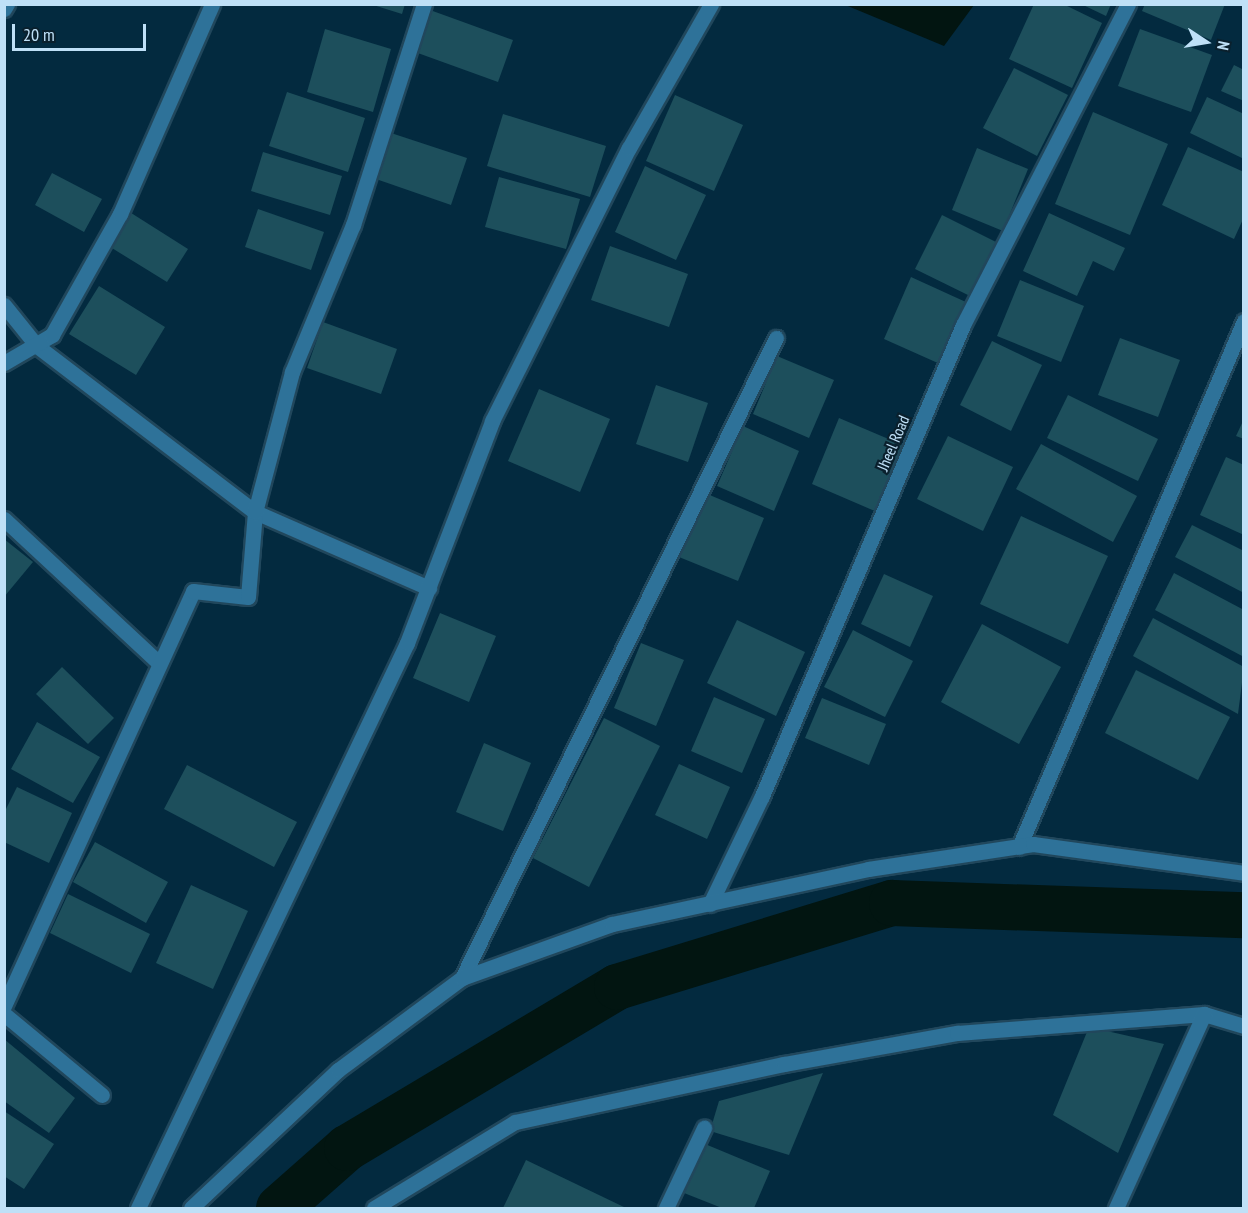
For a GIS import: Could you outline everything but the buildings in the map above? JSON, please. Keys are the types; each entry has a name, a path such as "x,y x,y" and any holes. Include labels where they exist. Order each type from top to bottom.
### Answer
{"street":[{"path":"4,363 37,346 52,335 120,214 212,4"},
{"path":"4,1006 158,662 193,591 248,597 255,512 292,372 353,225 424,4"},
{"path":"138,1209 429,588 492,421 629,148 711,4"},
{"name":"Jheel Road","path":"710,904 762,796 963,325 1128,4"},
{"path":"4,305 37,346 255,512 429,588"},
{"path":"1018,847 1244,321"},
{"path":"462,978 776,338"},
{"path":"4,519 158,662"},
{"path":"191,1209 338,1070 462,978 612,924 868,869 1018,847 1147,857 1244,873"},
{"path":"4,1014 102,1095"},
{"path":"374,1209 515,1122 957,1033 1204,1014 1244,1026"},
{"path":"1116,1209 1204,1014"},
{"path":"666,1209 704,1128"}],"shaded area":[{"path":"843,4 974,4 974,5 944,46"}],"waterway":[{"path":"279,1208 347,1148 617,987 892,903 1244,915"}]}
